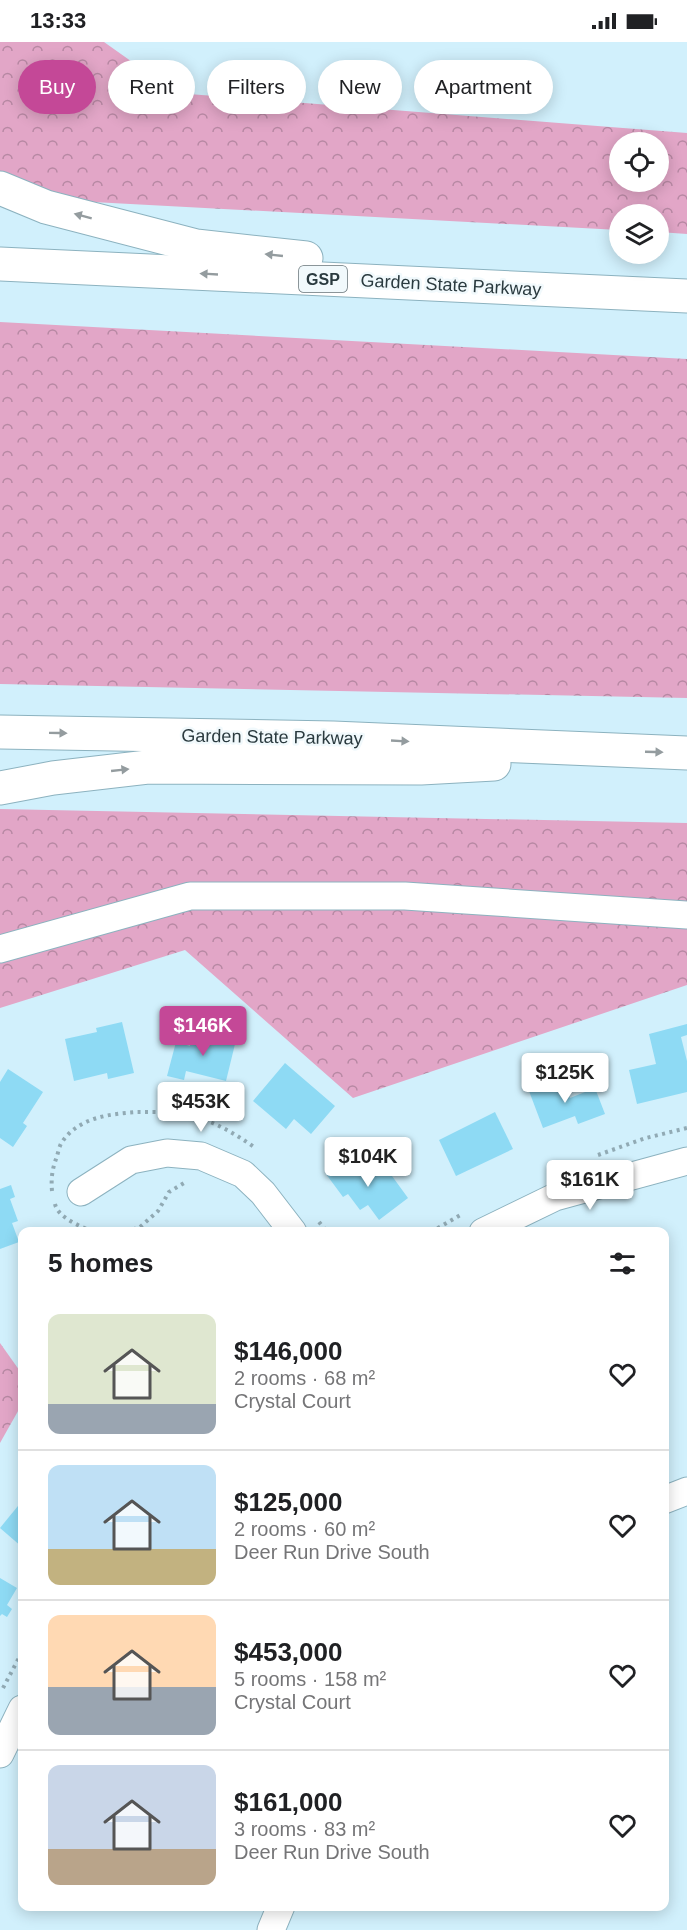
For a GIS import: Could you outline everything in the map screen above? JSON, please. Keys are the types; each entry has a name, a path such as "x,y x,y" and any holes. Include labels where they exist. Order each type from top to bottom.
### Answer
{"highway":[{"path":"0,188 46,207 196,246 645,294"},
{"name":"Garden State Parkway","path":"0,264 687,296"},
{"name":"Garden State Parkway","path":"0,732 333,738 687,753"},
{"path":"0,788 53,778 148,767 421,768 527,763 621,751"}],"street":[{"path":"0,949 190,896 405,896 687,915"},
{"path":"81,1192 131,1160 167,1154 201,1156 243,1174 263,1193 288,1227"},
{"path":"493,1227 555,1197 687,1161"},
{"path":"669,1498 687,1491"},
{"path":"0,1754 18,1717"},
{"path":"271,1930 279,1911"}],"path":[{"path":"141,1227 158,1211 169,1192 187,1181"},
{"path":"0,1695 18,1660"}],"green space":[{"path":"0,42 104,42 129,60 108,60 108,114 195,114 195,94 207,95 207,114 306,114 306,103 318,104 318,114 402,114 402,111 414,112 414,114 444,114 687,133 687,234 669,233 669,204 609,204 609,229 0,197"},
{"path":"0,322 687,359 687,698 0,684"},
{"path":"0,809 687,823 687,985 353,1098 185,950 0,1008"},
{"path":"0,1343 18,1368 18,1411 0,1443"}],"building":[{"path":"122,1022 134,1073 108,1079 107,1073 74,1081 65,1039 97,1032 96,1028"},
{"path":"687,1024 687,1035 681,1037 687,1061 687,1092 637,1104 629,1070 656,1064 649,1034"},
{"path":"194,1029 236,1040 226,1081 186,1071 184,1080 167,1076 176,1042 190,1046"},
{"path":"285,1063 335,1106 311,1134 294,1119 286,1129 253,1101"},
{"path":"8,1069 43,1092 23,1123 27,1126 13,1147 0,1138 0,1082"},
{"path":"563,1079 570,1098 595,1088 605,1114 578,1124 575,1116 543,1128 529,1091"},
{"path":"495,1112 513,1149 456,1176 439,1140"},
{"path":"350,1156 366,1178 384,1165 408,1198 379,1220 368,1205 360,1210 348,1194 343,1197 326,1174"},
{"path":"11,1185 15,1197 10,1199 18,1221 12,1223 18,1242 0,1249 0,1189"},
{"path":"18,1506 18,1544 0,1528"},
{"path":"0,1578 17,1588 7,1605 12,1609 7,1617 2,1614 0,1616"}]}
